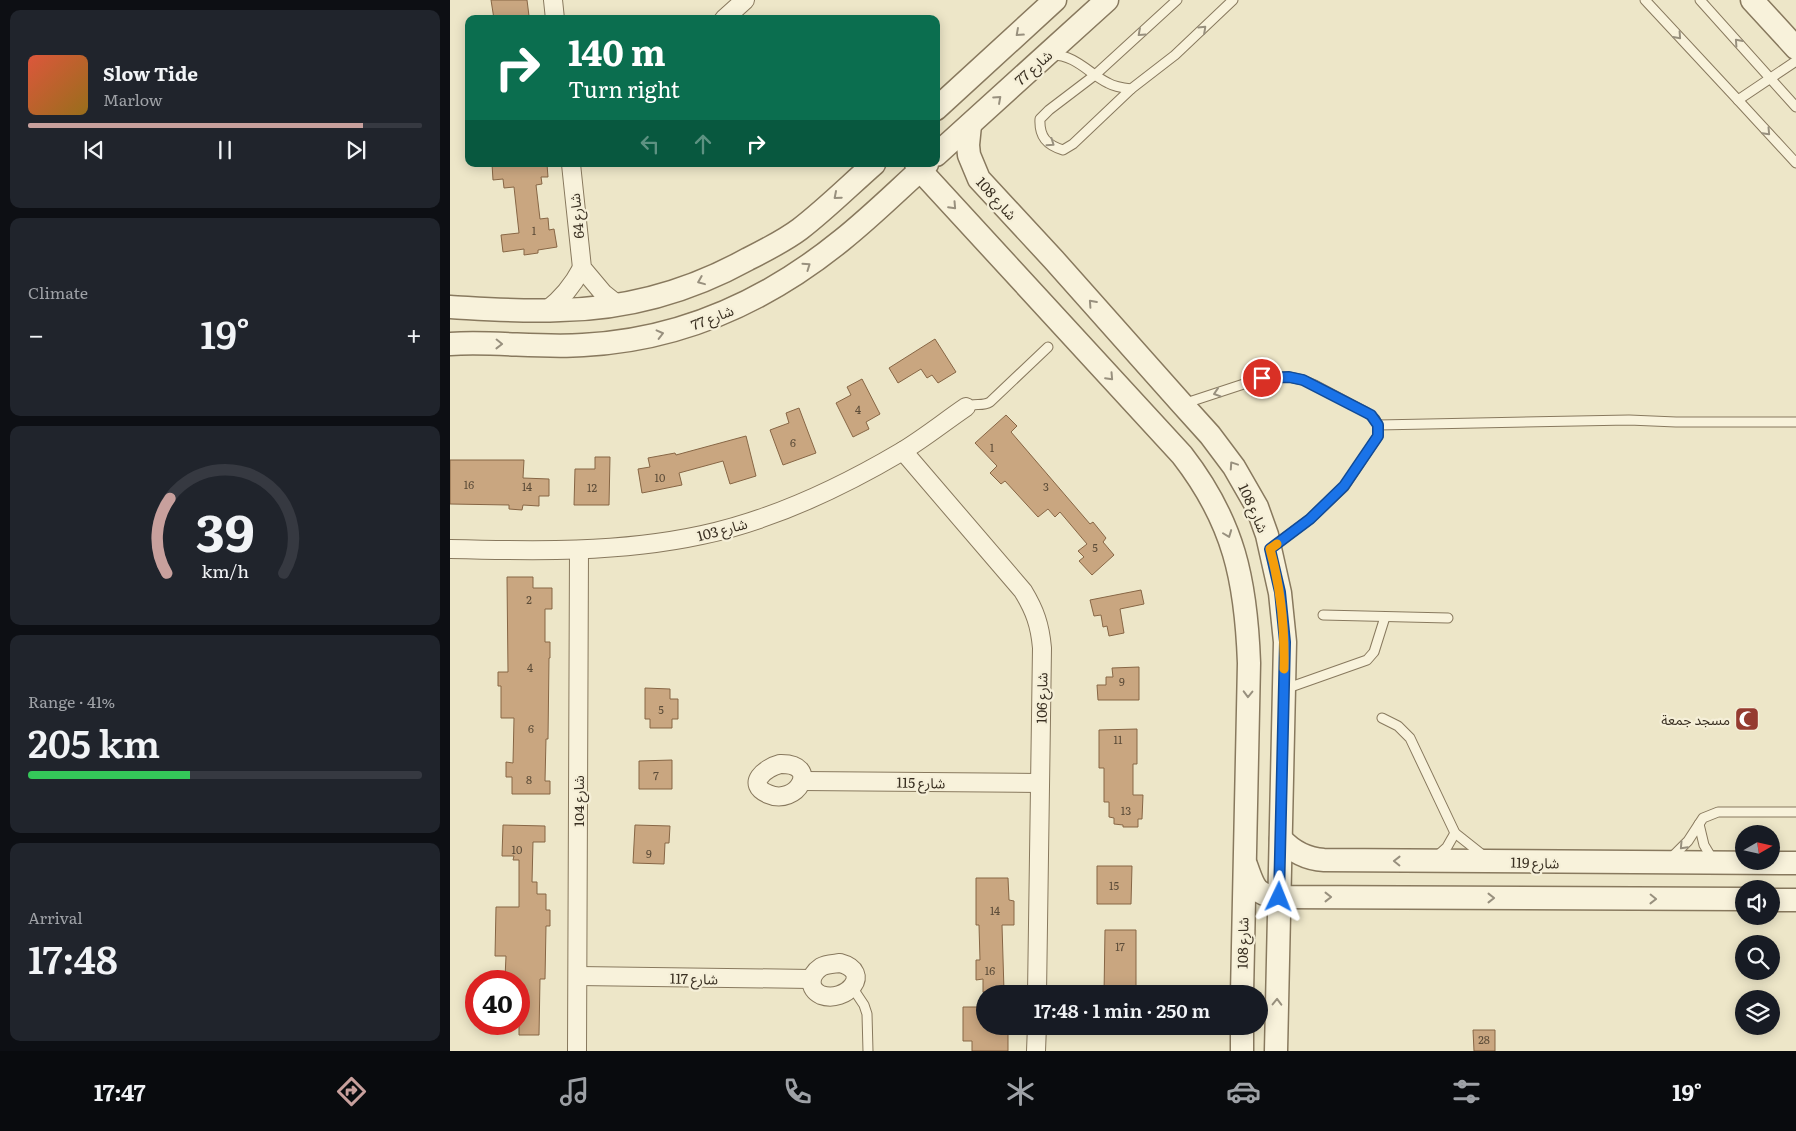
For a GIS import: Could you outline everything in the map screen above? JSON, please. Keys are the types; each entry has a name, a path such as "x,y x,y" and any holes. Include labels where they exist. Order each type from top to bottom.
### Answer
{"street":[{"path":"553,0 555,15"},
{"path":"728,15 745,0"},
{"path":"940,105 1055,0"},
{"name":"شارع 77","path":"940,150 1107,0"},
{"path":"1752,0 1796,48"},
{"name":"شارع 108","path":"970,125 969,155 979,179 1210,435 1234,467 1257,507 1270,549 1280,592 1283,617 1284,690 1276,1051"},
{"name":"شارع 64","path":"571,167 582,268"},
{"path":"450,307 547,310 582,309 618,305 674,292 735,266 768,249 800,229 871,167"},
{"name":"شارع 77","path":"450,344 582,346 606,344 653,336 714,318 743,305 812,263 842,240 921,167"},
{"name":"شارع 108","path":"928,167 1087,352 1168,438 1196,472 1218,510 1229,534 1242,583 1248,625 1249,663 1242,985"},
{"path":"547,310 566,294 582,268 603,293 618,305"},
{"path":"1087,352 1093,336 1102,333 1135,351"},
{"name":"شارع 103","path":"450,549 579,550 677,539 726,529 777,512 820,494 903,451 966,407"},
{"name":"شارع 106","path":"903,451 1022,591 1035,612 1039,624 1042,648 1037,985"},
{"name":"شارع 104","path":"577,1051 579,550"},
{"name":"شارع 115","path":"803,780 1040,783"},
{"name":"شارع 119","path":"1281,839 1300,855 1316,860 1796,863"},
{"path":"1244,858 1256,890 1265,895 1279,897 1735,899"},
{"path":"1536,898 1526,892 1523,886 1524,880 1529,876 1602,863"},
{"path":"1780,900 1796,900"},
{"path":"840,964 846,965 855,975 855,982 852,987 840,995 825,996 815,991 812,988 811,979 821,967 840,964"},
{"name":"شارع 117","path":"578,976 811,979"},
{"path":"1036,1051 1037,1035"},
{"path":"1242,1035 1242,1051"}],"lane":[{"path":"1177,0 1095,75 1040,119 1042,137 1052,147 1063,150 1073,144 1131,89 1175,55 1234,0"},
{"path":"1646,0 1796,163"},
{"path":"1700,0 1796,107"},
{"path":"1044,57 1052,55 1066,56 1108,84 1131,89"},
{"path":"1738,100 1796,61"},
{"path":"966,407 974,404 984,405 990,402 1048,347"},
{"path":"1182,404 1262,378 1289,377 1315,385 1366,412 1375,419 1379,431 1375,441 1344,486 1310,519 1270,549"},
{"path":"1378,425 1629,420 1796,422"},
{"path":"1323,615 1448,618"},
{"path":"1284,690 1367,660 1374,652 1385,617"},
{"path":"1382,718 1398,726 1410,738 1455,833 1474,849 1495,862"},
{"path":"1662,863 1681,849 1703,818 1718,812 1796,812"},
{"path":"1699,824 1704,845 1716,863"},
{"path":"1426,862 1440,854 1452,841 1455,833"},
{"path":"852,987 868,1014 868,1051"}],"building":[{"path":"491,0 527,0 529,15 493,15"},
{"path":"492,167 547,167 548,177 541,177 542,184 536,185 540,219 548,218 549,230 554,229 557,247 538,250 538,253 524,255 524,249 503,252 501,235 519,233 514,187 504,188 503,179 493,180"},
{"path":"935,339 956,372 938,383 932,375 927,378 921,369 898,383 889,368"},
{"path":"862,379 880,414 866,422 869,429 853,437 836,403 851,395 847,387"},
{"path":"799,408 816,453 783,465 770,430 789,423 786,413"},
{"path":"1006,415 1017,426 1011,432 1090,524 1093,522 1106,538 1103,542 1114,555 1092,575 1079,561 1084,557 1078,551 1087,544 1060,512 1055,517 1048,509 1038,517 1005,481 1001,484 990,473 997,466 975,443"},
{"path":"746,436 756,476 730,484 723,461 679,473 682,485 642,493 638,469 650,467 648,458 675,453 676,455"},
{"path":"595,457 610,457 609,505 574,505 575,469 595,469"},
{"path":"450,460 524,460 523,478 549,479 549,496 539,496 539,506 523,505 522,510 509,509 509,505 450,504"},
{"path":"507,577 533,577 533,588 552,588 552,609 545,609 545,642 550,642 550,658 545,781 550,781 550,794 512,794 512,777 506,777 506,762 513,763 514,718 501,718 501,686 498,686 498,672 508,672"},
{"path":"1141,590 1144,604 1120,609 1124,633 1109,636 1107,626 1103,627 1101,615 1094,616 1090,600"},
{"path":"1139,667 1139,700 1098,700 1097,685 1106,685 1106,677 1113,677 1112,668"},
{"path":"645,688 670,689 670,699 678,699 678,719 672,719 672,728 650,728 650,719 645,719"},
{"path":"1137,729 1137,764 1133,764 1133,795 1143,795 1142,819 1138,819 1138,827 1123,827 1123,825 1114,824 1114,818 1109,817 1109,802 1104,802 1104,768 1099,768 1099,730"},
{"path":"672,760 672,789 639,789 639,761"},
{"path":"503,825 545,826 545,842 533,842 532,882 537,882 537,894 546,894 546,910 550,910 550,926 546,926 545,979 540,979 539,1035 530,1035 530,970 505,970 506,956 495,956 496,907 519,907 519,860 513,860 514,856 502,856"},
{"path":"635,825 670,826 669,843 665,843 664,864 633,863"},
{"path":"1097,866 1132,866 1131,904 1097,904"},
{"path":"976,878 1008,878 1009,900 1014,901 1014,925 1002,925 1004,985 983,985 983,979 976,980 976,960 980,960 979,925 976,925"},
{"path":"1105,930 1136,930 1136,985 1104,985"},
{"path":"963,1007 976,1007 976,1035 1008,1035 1008,1051 972,1051 972,1041 963,1041"},
{"path":"1473,1030 1495,1030 1495,1051 1474,1051"}],"slow traffic":[{"path":"1277,544 1270,549 1275,564 1283,617 1285,642 1284,669"}],"place":[{"name":"مسجد جمعة","path":"1747,719"}],"route":[{"path":"1262,378 1289,377 1315,385 1371,415 1378,425 1379,431 1375,441 1344,486 1310,519 1270,549 1280,592 1285,642 1279,897"}]}
